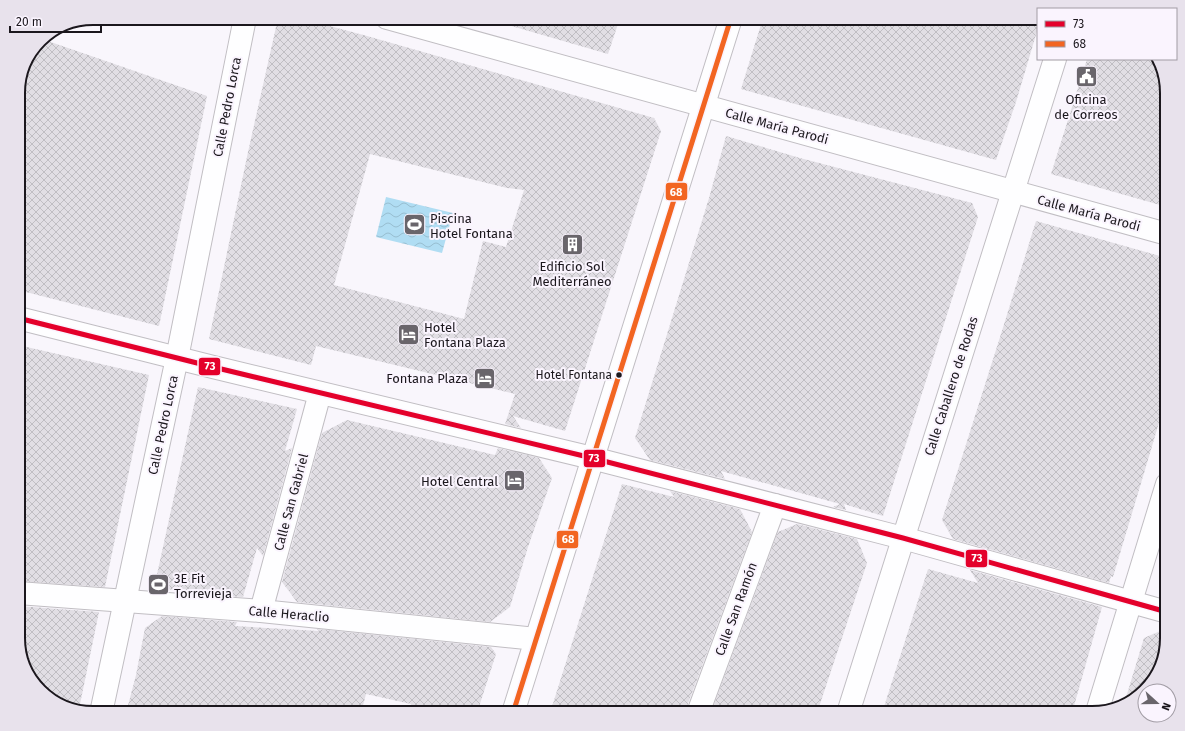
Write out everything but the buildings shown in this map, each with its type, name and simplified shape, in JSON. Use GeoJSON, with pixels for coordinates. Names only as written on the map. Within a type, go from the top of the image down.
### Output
{"type":"FeatureCollection","features":[{"type":"Feature","properties":{"kind":"street","name":"Calle Pedro Lorca"},"geometry":{"type":"LineString","coordinates":[[102,706],[178,358],[244,25]]}},
{"type":"Feature","properties":{"kind":"street","name":"Calle María Parodi"},"geometry":{"type":"LineString","coordinates":[[412,25],[1160,232]]}},
{"type":"Feature","properties":{"kind":"street"},"geometry":{"type":"LineString","coordinates":[[515,706],[729,25]]}},
{"type":"Feature","properties":{"kind":"street","name":"Calle Caballero de Rodas"},"geometry":{"type":"LineString","coordinates":[[850,706],[1055,60]]}},
{"type":"Feature","properties":{"kind":"street"},"geometry":{"type":"LineString","coordinates":[[25,320],[593,458],[903,538],[1160,610]]}},
{"type":"Feature","properties":{"kind":"street","name":"Calle San Gabriel"},"geometry":{"type":"LineString","coordinates":[[261,611],[320,392]]}},
{"type":"Feature","properties":{"kind":"street","name":"Calle San Ramón"},"geometry":{"type":"LineString","coordinates":[[701,706],[775,505]]}},
{"type":"Feature","properties":{"kind":"street"},"geometry":{"type":"LineString","coordinates":[[1099,705],[1160,507]]}},
{"type":"Feature","properties":{"kind":"street","name":"Calle Heraclio"},"geometry":{"type":"LineString","coordinates":[[25,594],[261,611],[536,639]]}},
{"type":"Feature","properties":{"kind":"water","name":"Piscina Hotel Fontana"},"geometry":{"type":"Polygon","coordinates":[[[386,197],[453,213],[442,253],[376,237],[386,197]]]}},
{"type":"Feature","properties":{"kind":"transit line","name":"68"},"geometry":{"type":"LineString","coordinates":[[515,706],[729,25]]}},
{"type":"Feature","properties":{"kind":"transit line","name":"73"},"geometry":{"type":"LineString","coordinates":[[25,320],[213,367],[588,457],[903,538],[1160,610]]}},
{"type":"Feature","properties":{"kind":"place","name":"Oficina de Correos"},"geometry":{"type":"Point","coordinates":[1086,77]}},
{"type":"Feature","properties":{"kind":"place","name":"Piscina Hotel Fontana"},"geometry":{"type":"Point","coordinates":[414,225]}},
{"type":"Feature","properties":{"kind":"place","name":"Edificio Sol Mediterráneo"},"geometry":{"type":"Point","coordinates":[572,244]}},
{"type":"Feature","properties":{"kind":"place","name":"Hotel Fontana Plaza"},"geometry":{"type":"Point","coordinates":[408,334]}},
{"type":"Feature","properties":{"kind":"place","name":"Hotel Fontana"},"geometry":{"type":"Point","coordinates":[619,375]}},
{"type":"Feature","properties":{"kind":"place","name":"Fontana Plaza"},"geometry":{"type":"Point","coordinates":[484,378]}},
{"type":"Feature","properties":{"kind":"place","name":"Hotel Central"},"geometry":{"type":"Point","coordinates":[514,481]}},
{"type":"Feature","properties":{"kind":"place","name":"3E Fit Torrevieja"},"geometry":{"type":"Point","coordinates":[159,585]}}]}
